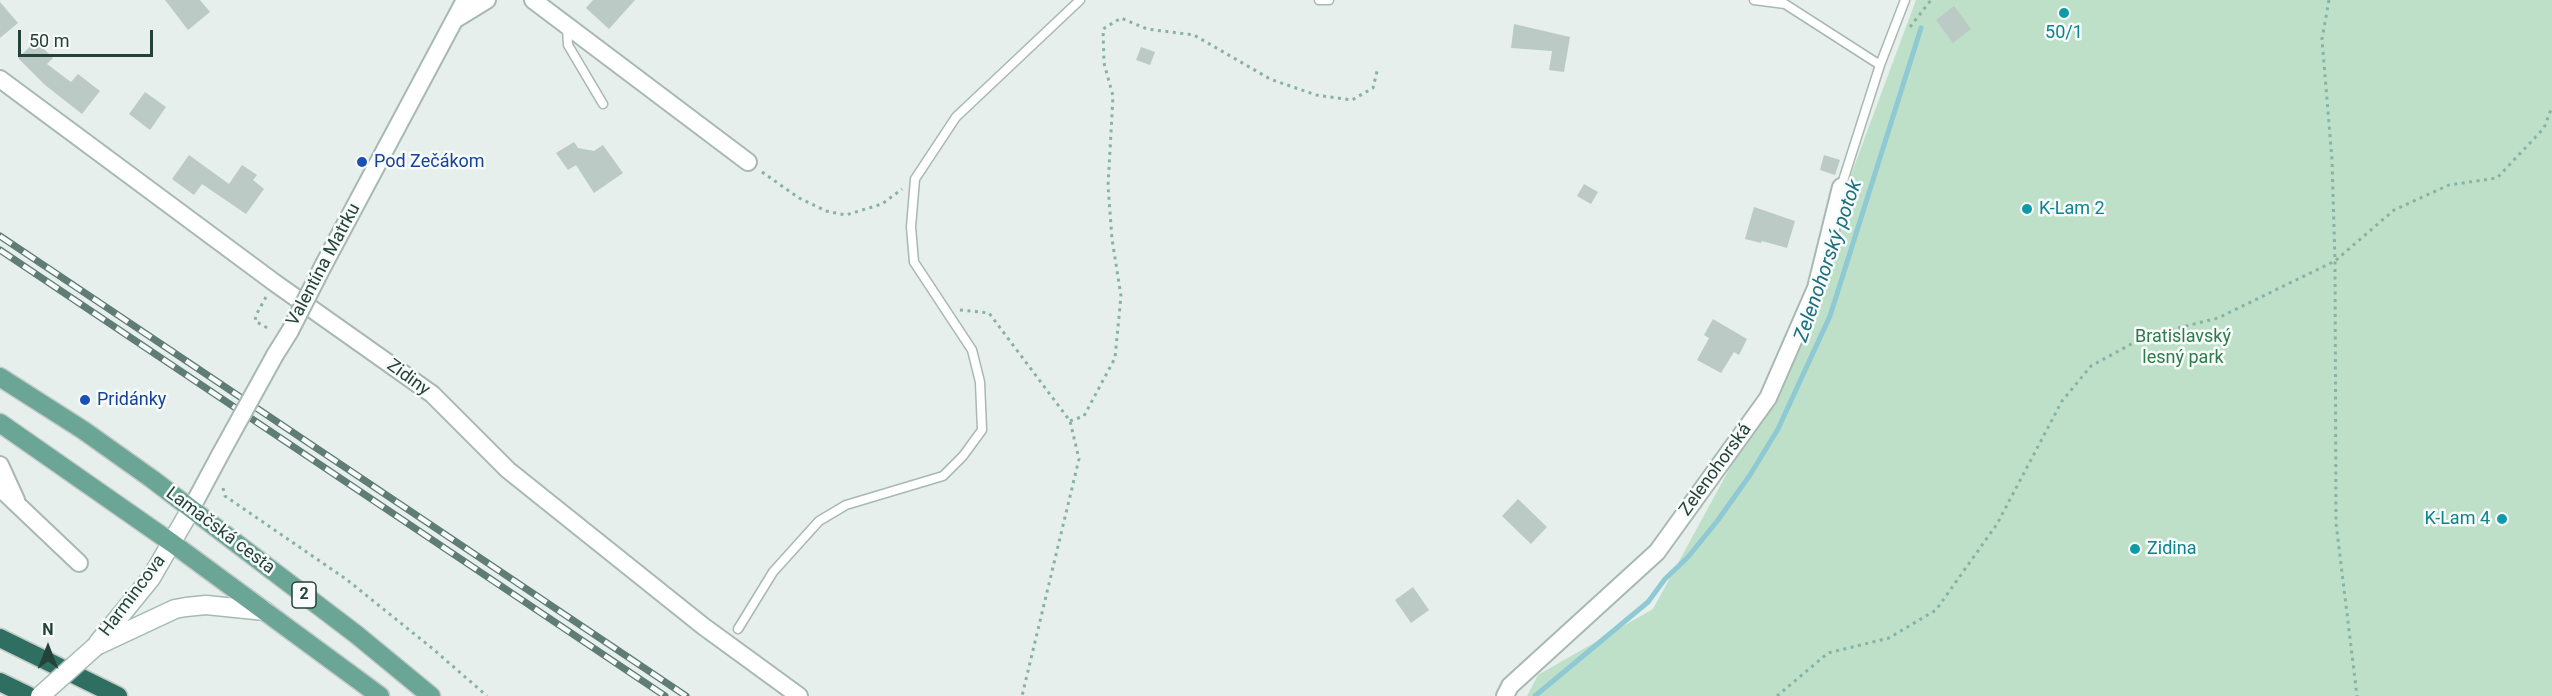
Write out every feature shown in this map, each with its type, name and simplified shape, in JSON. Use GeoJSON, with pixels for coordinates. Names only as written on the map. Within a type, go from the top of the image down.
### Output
{"type":"FeatureCollection","features":[{"type":"Feature","properties":{"kind":"highway"},"geometry":{"type":"LineString","coordinates":[[0,638],[118,696]]}},
{"type":"Feature","properties":{"kind":"highway"},"geometry":{"type":"LineString","coordinates":[[0,682],[29,696]]}},
{"type":"Feature","properties":{"kind":"main road","name":"Lamačská cesta"},"geometry":{"type":"LineString","coordinates":[[0,377],[83,430],[191,509],[357,636],[431,696]]}},
{"type":"Feature","properties":{"kind":"main road","name":"Lamačská cesta"},"geometry":{"type":"LineString","coordinates":[[0,423],[172,543],[381,696]]}},
{"type":"Feature","properties":{"kind":"street","name":"Valentína Matrku"},"geometry":{"type":"LineString","coordinates":[[455,19],[456,0]]}},
{"type":"Feature","properties":{"kind":"street","name":"Valentína Matrku"},"geometry":{"type":"LineString","coordinates":[[191,509],[290,331],[465,0]]}},
{"type":"Feature","properties":{"kind":"street"},"geometry":{"type":"LineString","coordinates":[[455,19],[487,0]]}},
{"type":"Feature","properties":{"kind":"street"},"geometry":{"type":"LineString","coordinates":[[533,1],[748,162]]}},
{"type":"Feature","properties":{"kind":"street","name":"Zidiny"},"geometry":{"type":"LineString","coordinates":[[0,79],[275,283],[432,394],[508,470],[703,627],[800,696]]}},
{"type":"Feature","properties":{"kind":"street","name":"Zelenohorská"},"geometry":{"type":"LineString","coordinates":[[1505,696],[1510,686],[1657,552],[1768,398],[1816,288],[1841,187]]}},
{"type":"Feature","properties":{"kind":"street"},"geometry":{"type":"LineString","coordinates":[[0,465],[20,508]]}},
{"type":"Feature","properties":{"kind":"street"},"geometry":{"type":"LineString","coordinates":[[0,488],[79,562]]}},
{"type":"Feature","properties":{"kind":"street","name":"Harmincova"},"geometry":{"type":"LineString","coordinates":[[39,696],[96,646],[146,585],[191,509]]}},
{"type":"Feature","properties":{"kind":"street"},"geometry":{"type":"LineString","coordinates":[[96,646],[175,609],[206,605],[265,611]]}},
{"type":"Feature","properties":{"kind":"lane"},"geometry":{"type":"LineString","coordinates":[[738,629],[773,572],[819,521],[846,505],[943,476],[982,430],[980,382],[972,350],[914,261],[911,227],[915,179],[956,117],[1080,0]]}},
{"type":"Feature","properties":{"kind":"lane"},"geometry":{"type":"LineString","coordinates":[[1319,0],[1329,0]]}},
{"type":"Feature","properties":{"kind":"lane"},"geometry":{"type":"LineString","coordinates":[[1754,0],[1785,4],[1880,65]]}},
{"type":"Feature","properties":{"kind":"lane"},"geometry":{"type":"LineString","coordinates":[[1841,187],[1880,65],[1905,0]]}},
{"type":"Feature","properties":{"kind":"lane"},"geometry":{"type":"LineString","coordinates":[[567,28],[568,45],[603,104]]}},
{"type":"Feature","properties":{"kind":"path"},"geometry":{"type":"LineString","coordinates":[[2329,0],[2322,39],[2332,160],[2335,261],[2336,523],[2357,696]]}},
{"type":"Feature","properties":{"kind":"path"},"geometry":{"type":"LineString","coordinates":[[1070,421],[1084,416],[1115,358],[1121,296],[1112,239],[1108,186],[1113,96],[1104,63],[1103,29],[1121,18],[1147,29],[1194,35],[1270,79],[1316,95],[1352,100],[1373,88],[1378,67]]}},
{"type":"Feature","properties":{"kind":"path"},"geometry":{"type":"LineString","coordinates":[[1777,696],[1828,653],[1889,638],[1936,610],[1997,524],[2062,401],[2091,366],[2146,336],[2218,318],[2335,261],[2394,210],[2449,185],[2497,178],[2544,128],[2552,107]]}},
{"type":"Feature","properties":{"kind":"path"},"geometry":{"type":"LineString","coordinates":[[748,162],[799,198],[826,211],[846,215],[882,204],[915,179]]}},
{"type":"Feature","properties":{"kind":"path"},"geometry":{"type":"LineString","coordinates":[[266,298],[255,321],[268,329]]}},
{"type":"Feature","properties":{"kind":"path"},"geometry":{"type":"LineString","coordinates":[[943,308],[989,313],[1070,421],[1079,459],[1022,696]]}},
{"type":"Feature","properties":{"kind":"path"},"geometry":{"type":"LineString","coordinates":[[223,480],[225,496],[346,579],[487,696]]}},
{"type":"Feature","properties":{"kind":"green space","name":"Bratislavský lesný park"},"geometry":{"type":"Polygon","coordinates":[[[1916,0],[2552,0],[2552,696],[1527,696],[1538,675],[1653,609],[1768,398],[1916,0]]]}},
{"type":"Feature","properties":{"kind":"building"},"geometry":{"type":"Polygon","coordinates":[[[165,0],[200,0],[210,12],[188,30],[165,0]]]}},
{"type":"Feature","properties":{"kind":"building"},"geometry":{"type":"Polygon","coordinates":[[[593,0],[635,0],[609,29],[586,8],[593,0]]]}},
{"type":"Feature","properties":{"kind":"building"},"geometry":{"type":"Polygon","coordinates":[[[0,2],[18,23],[0,38],[0,2]]]}},
{"type":"Feature","properties":{"kind":"building"},"geometry":{"type":"Polygon","coordinates":[[[1954,6],[1971,29],[1953,43],[1936,20],[1954,6]]]}},
{"type":"Feature","properties":{"kind":"building"},"geometry":{"type":"Polygon","coordinates":[[[1514,24],[1570,37],[1564,72],[1549,70],[1552,51],[1511,48],[1514,24]]]}},
{"type":"Feature","properties":{"kind":"building"},"geometry":{"type":"Polygon","coordinates":[[[36,41],[53,58],[47,64],[71,82],[78,74],[100,91],[82,114],[45,85],[18,58],[36,41]]]}},
{"type":"Feature","properties":{"kind":"building"},"geometry":{"type":"Polygon","coordinates":[[[1141,47],[1155,52],[1150,65],[1136,60],[1141,47]]]}},
{"type":"Feature","properties":{"kind":"building"},"geometry":{"type":"Polygon","coordinates":[[[145,92],[166,107],[150,130],[129,114],[145,92]]]}},
{"type":"Feature","properties":{"kind":"building"},"geometry":{"type":"Polygon","coordinates":[[[574,142],[578,148],[594,151],[603,145],[623,173],[594,193],[576,165],[568,170],[556,153],[574,142]]]}},
{"type":"Feature","properties":{"kind":"building"},"geometry":{"type":"Polygon","coordinates":[[[189,155],[229,184],[242,165],[257,175],[253,180],[264,189],[246,214],[202,184],[194,195],[172,179],[189,155]]]}},
{"type":"Feature","properties":{"kind":"building"},"geometry":{"type":"Polygon","coordinates":[[[1824,155],[1840,160],[1835,175],[1820,170],[1824,155]]]}},
{"type":"Feature","properties":{"kind":"building"},"geometry":{"type":"Polygon","coordinates":[[[1584,184],[1598,192],[1591,204],[1577,196],[1584,184]]]}},
{"type":"Feature","properties":{"kind":"building"},"geometry":{"type":"Polygon","coordinates":[[[1754,207],[1795,221],[1787,248],[1745,239],[1754,207]]]}},
{"type":"Feature","properties":{"kind":"building"},"geometry":{"type":"Polygon","coordinates":[[[1713,319],[1747,339],[1739,355],[1734,352],[1721,373],[1697,360],[1709,338],[1704,335],[1713,319]]]}},
{"type":"Feature","properties":{"kind":"building"},"geometry":{"type":"Polygon","coordinates":[[[1518,499],[1547,527],[1531,544],[1502,516],[1518,499]]]}},
{"type":"Feature","properties":{"kind":"building"},"geometry":{"type":"Polygon","coordinates":[[[1413,587],[1429,610],[1411,623],[1395,600],[1413,587]]]}},
{"type":"Feature","properties":{"kind":"waterway","name":"Zelenohorský potok"},"geometry":{"type":"LineString","coordinates":[[1535,696],[1648,602],[1665,579],[1688,557],[1718,520],[1750,475],[1778,429],[1830,316],[1921,28]]}},
{"type":"Feature","properties":{"kind":"railway"},"geometry":{"type":"LineString","coordinates":[[0,236],[686,696]]}},
{"type":"Feature","properties":{"kind":"railway"},"geometry":{"type":"LineString","coordinates":[[0,250],[665,696]]}},
{"type":"Feature","properties":{"kind":"place","name":"50/1"},"geometry":{"type":"Point","coordinates":[2064,13]}},
{"type":"Feature","properties":{"kind":"place","name":"Pod Zečákom"},"geometry":{"type":"Point","coordinates":[362,162]}},
{"type":"Feature","properties":{"kind":"place","name":"K-Lam 2"},"geometry":{"type":"Point","coordinates":[2027,209]}},
{"type":"Feature","properties":{"kind":"place","name":"Pridánky"},"geometry":{"type":"Point","coordinates":[85,400]}},
{"type":"Feature","properties":{"kind":"place","name":"K-Lam 4"},"geometry":{"type":"Point","coordinates":[2502,519]}},
{"type":"Feature","properties":{"kind":"place","name":"Zidina"},"geometry":{"type":"Point","coordinates":[2135,549]}}]}
